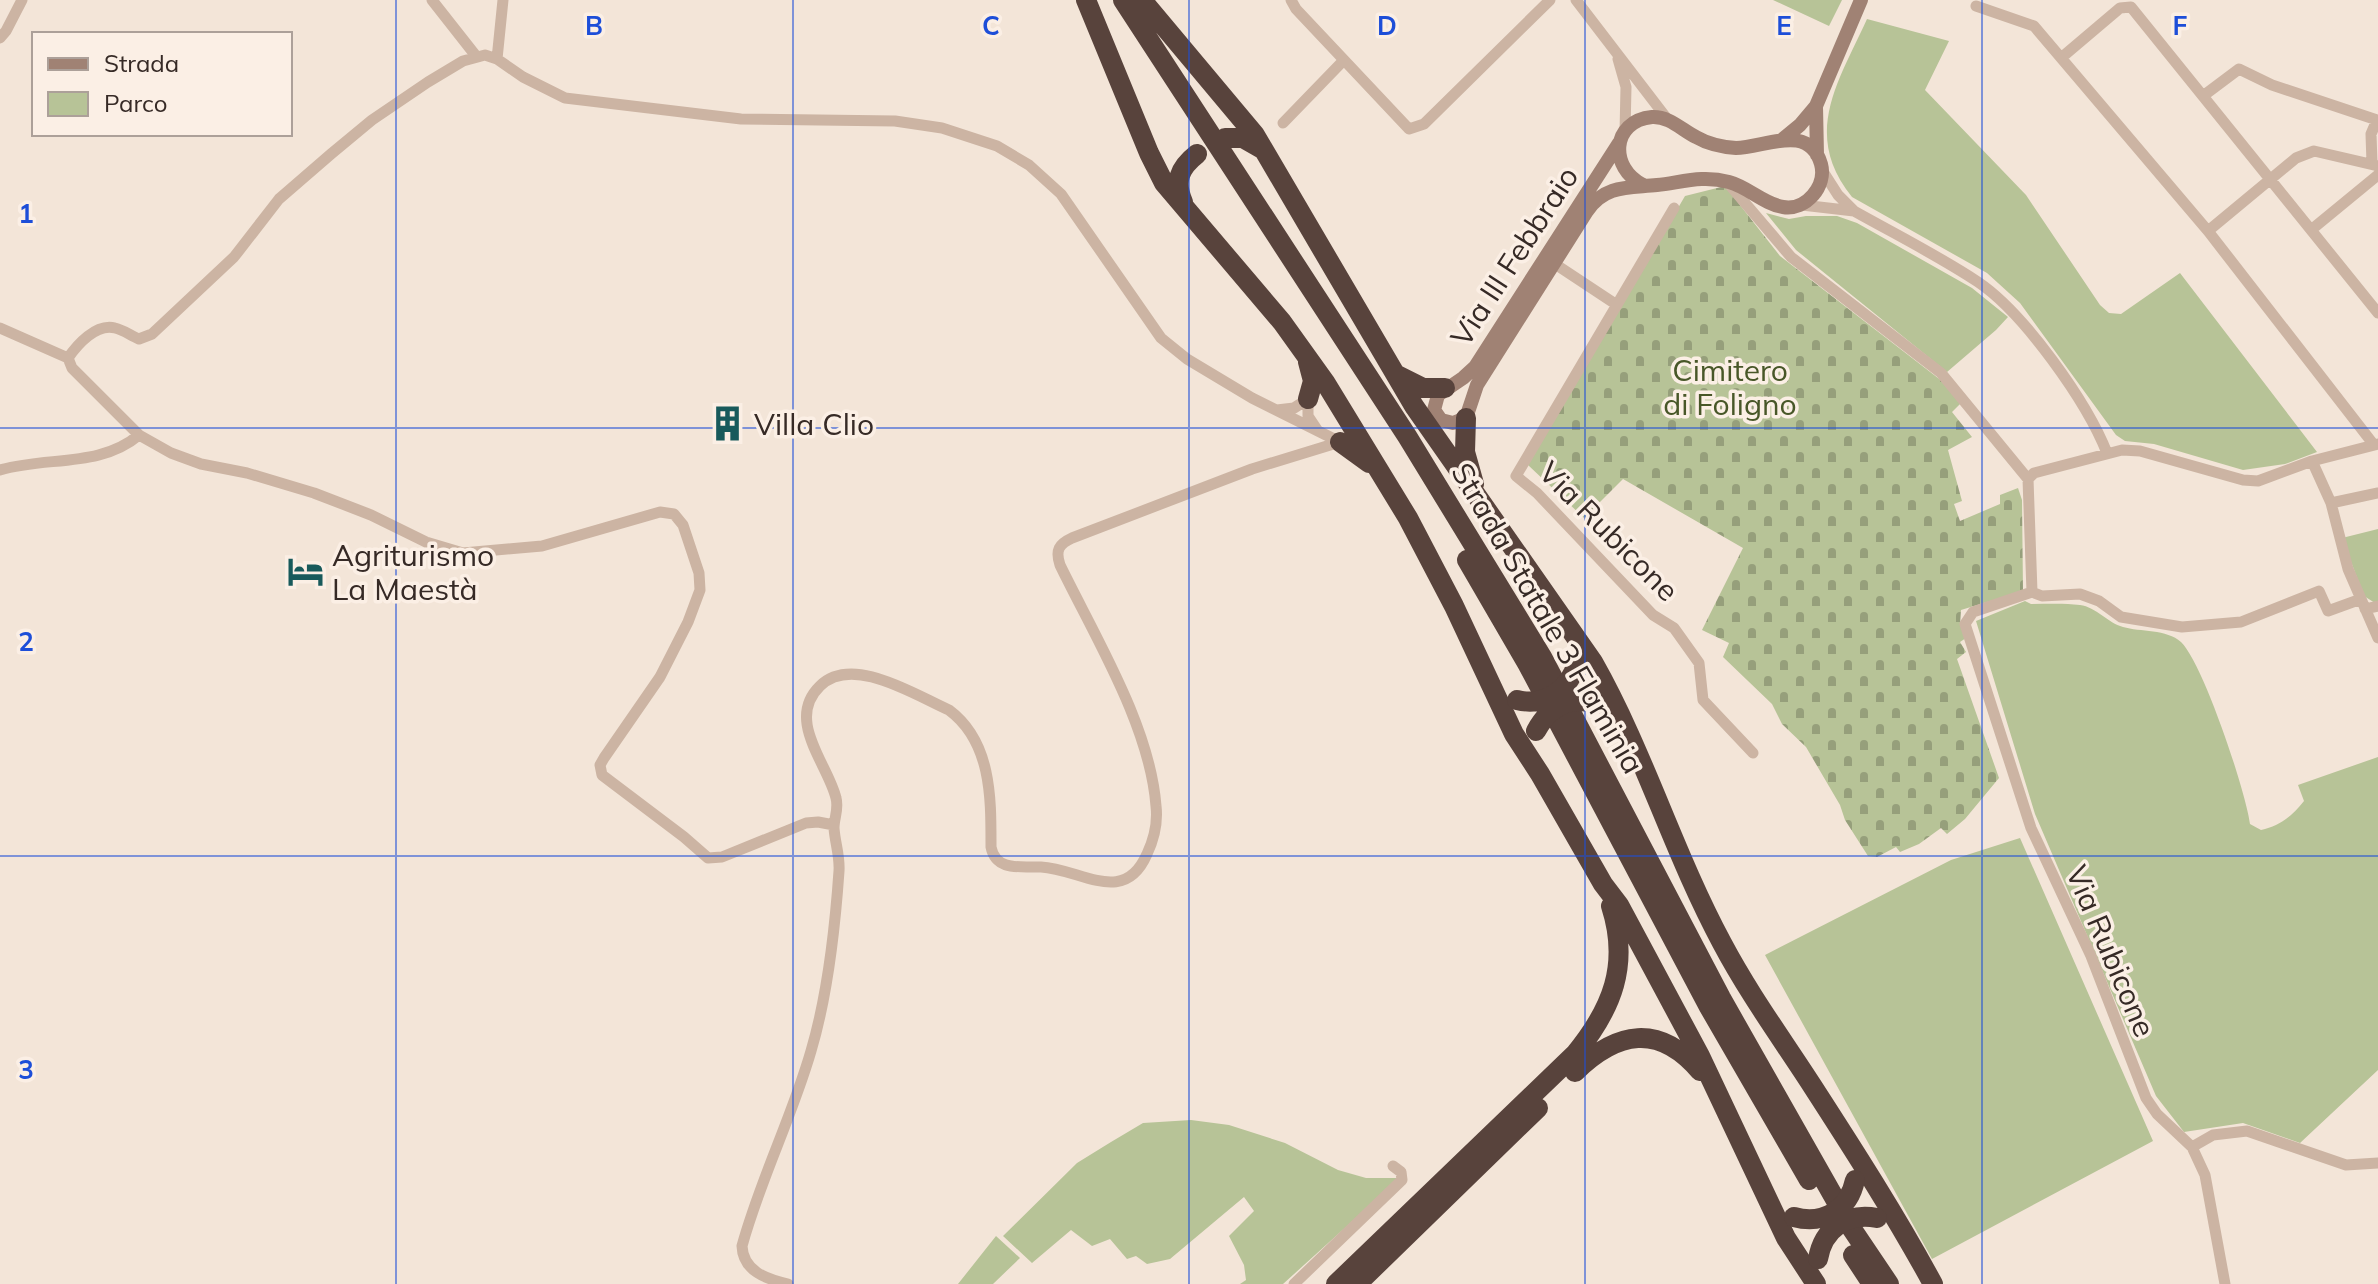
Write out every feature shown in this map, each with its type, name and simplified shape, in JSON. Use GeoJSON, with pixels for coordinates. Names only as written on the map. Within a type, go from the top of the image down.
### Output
{"type":"FeatureCollection","features":[{"type":"Feature","properties":{"kind":"highway"},"geometry":{"type":"LineString","coordinates":[[1086,0],[1149,153],[1167,188],[1301,348],[1382,475],[1454,606],[1514,734],[1603,884],[1619,905],[1660,980],[1700,1056],[1710,1083],[1786,1238],[1816,1284]]}},
{"type":"Feature","properties":{"kind":"highway","name":"Strada Statale 3 Flaminia"},"geometry":{"type":"LineString","coordinates":[[1110,0],[1397,444],[1464,554],[1528,665],[1709,1007],[1872,1284]]}},
{"type":"Feature","properties":{"kind":"highway","name":"Strada Statale 3 Flaminia"},"geometry":{"type":"LineString","coordinates":[[1123,0],[1407,436],[1542,657],[1721,998],[1852,1229],[1889,1284]]}},
{"type":"Feature","properties":{"kind":"highway"},"geometry":{"type":"LineString","coordinates":[[1142,0],[1250,127],[1422,417],[1580,641],[1622,719],[1722,942],[1750,992],[1897,1217],[1933,1284]]}},
{"type":"Feature","properties":{"kind":"highway"},"geometry":{"type":"LineString","coordinates":[[1225,138],[1243,138],[1264,150]]}},
{"type":"Feature","properties":{"kind":"highway"},"geometry":{"type":"LineString","coordinates":[[1189,214],[1177,182],[1183,168],[1197,154]]}},
{"type":"Feature","properties":{"kind":"highway"},"geometry":{"type":"LineString","coordinates":[[1301,348],[1313,381],[1308,399]]}},
{"type":"Feature","properties":{"kind":"highway"},"geometry":{"type":"LineString","coordinates":[[1394,371],[1416,386],[1431,390],[1445,388]]}},
{"type":"Feature","properties":{"kind":"highway"},"geometry":{"type":"LineString","coordinates":[[1466,418],[1467,465],[1483,506]]}},
{"type":"Feature","properties":{"kind":"highway"},"geometry":{"type":"LineString","coordinates":[[1340,442],[1359,452],[1382,475]]}},
{"type":"Feature","properties":{"kind":"highway"},"geometry":{"type":"LineString","coordinates":[[1493,688],[1517,700],[1536,702],[1551,697],[1569,681],[1577,663],[1580,641]]}},
{"type":"Feature","properties":{"kind":"highway"},"geometry":{"type":"LineString","coordinates":[[1540,774],[1534,757],[1536,731],[1549,713],[1564,704],[1582,701],[1597,704],[1622,719]]}},
{"type":"Feature","properties":{"kind":"highway"},"geometry":{"type":"LineString","coordinates":[[1336,1284],[1575,1054],[1596,1029],[1612,995],[1619,957],[1618,930],[1603,884]]}},
{"type":"Feature","properties":{"kind":"highway"},"geometry":{"type":"LineString","coordinates":[[1357,1284],[1595,1053],[1612,1043],[1643,1037],[1670,1043],[1688,1057],[1710,1083]]}},
{"type":"Feature","properties":{"kind":"highway"},"geometry":{"type":"LineString","coordinates":[[1766,1194],[1776,1206],[1794,1217],[1813,1220],[1834,1212],[1849,1197],[1855,1180],[1847,1141]]}},
{"type":"Feature","properties":{"kind":"highway"},"geometry":{"type":"LineString","coordinates":[[1822,1284],[1818,1259],[1822,1244],[1833,1228],[1852,1218],[1877,1218],[1890,1224],[1918,1256]]}},
{"type":"Feature","properties":{"kind":"main road"},"geometry":{"type":"LineString","coordinates":[[1783,139],[1816,106],[1861,0]]}},
{"type":"Feature","properties":{"kind":"main road"},"geometry":{"type":"LineString","coordinates":[[1445,388],[1435,402],[1438,417],[1451,423],[1466,418],[1476,387],[1595,201],[1619,187],[1695,178],[1727,181],[1780,207],[1802,205],[1818,187],[1820,162],[1816,106]]}},
{"type":"Feature","properties":{"kind":"main road"},"geometry":{"type":"LineString","coordinates":[[1643,185],[1631,178],[1622,166],[1622,137],[1638,121],[1647,118],[1668,120],[1705,142],[1726,147],[1756,146],[1783,139],[1805,143],[1820,162]]}},
{"type":"Feature","properties":{"kind":"main road","name":"Via III Febbraio"},"geometry":{"type":"LineString","coordinates":[[1445,388],[1472,371],[1622,137]]}},
{"type":"Feature","properties":{"kind":"street"},"geometry":{"type":"LineString","coordinates":[[0,38],[22,0]]}},
{"type":"Feature","properties":{"kind":"street"},"geometry":{"type":"LineString","coordinates":[[432,0],[476,56]]}},
{"type":"Feature","properties":{"kind":"street"},"geometry":{"type":"LineString","coordinates":[[497,59],[503,0]]}},
{"type":"Feature","properties":{"kind":"street"},"geometry":{"type":"LineString","coordinates":[[1291,0],[1409,129],[1424,124],[1550,0]]}},
{"type":"Feature","properties":{"kind":"street"},"geometry":{"type":"LineString","coordinates":[[1576,0],[1668,120]]}},
{"type":"Feature","properties":{"kind":"street"},"geometry":{"type":"LineString","coordinates":[[1976,6],[2034,26],[2208,231],[2376,444],[2312,461],[2258,481],[2243,480],[2140,451],[2122,450],[2034,473],[2028,479]]}},
{"type":"Feature","properties":{"kind":"street"},"geometry":{"type":"LineString","coordinates":[[2061,58],[2120,8],[2131,7],[2378,313]]}},
{"type":"Feature","properties":{"kind":"street"},"geometry":{"type":"LineString","coordinates":[[1615,51],[1626,87],[1622,137]]}},
{"type":"Feature","properties":{"kind":"street"},"geometry":{"type":"LineString","coordinates":[[68,358],[85,338],[103,329],[114,327],[139,339],[152,334],[234,257],[283,195],[372,120],[428,82],[476,56],[485,55],[565,98],[741,119],[907,122],[942,128],[990,143],[1029,165],[1061,194],[1161,338],[1187,359],[1273,410],[1340,442]]}},
{"type":"Feature","properties":{"kind":"street"},"geometry":{"type":"LineString","coordinates":[[1283,123],[1344,60]]}},
{"type":"Feature","properties":{"kind":"street"},"geometry":{"type":"LineString","coordinates":[[2203,96],[2239,69],[2272,85],[2377,120],[2371,134],[2375,165],[2314,151],[2296,158],[2208,231]]}},
{"type":"Feature","properties":{"kind":"street"},"geometry":{"type":"LineString","coordinates":[[1820,162],[1838,195],[1854,211],[1980,283],[2012,310],[2041,346],[2097,428],[2107,453]]}},
{"type":"Feature","properties":{"kind":"street"},"geometry":{"type":"LineString","coordinates":[[2311,230],[2378,175]]}},
{"type":"Feature","properties":{"kind":"street"},"geometry":{"type":"LineString","coordinates":[[1727,181],[1791,257],[1941,373],[2028,479],[2032,592],[2042,596],[2080,594],[2099,601],[2121,617],[2182,627],[2241,622],[2319,591],[2328,611],[2363,604],[2378,606]]}},
{"type":"Feature","properties":{"kind":"street"},"geometry":{"type":"LineString","coordinates":[[1802,205],[1854,211]]}},
{"type":"Feature","properties":{"kind":"street","name":"Via Rubicone"},"geometry":{"type":"LineString","coordinates":[[1674,208],[1516,476],[1537,493],[1653,615],[1674,628],[1699,663],[1703,700],[1753,753]]}},
{"type":"Feature","properties":{"kind":"street"},"geometry":{"type":"LineString","coordinates":[[1555,264],[1617,305]]}},
{"type":"Feature","properties":{"kind":"street"},"geometry":{"type":"LineString","coordinates":[[0,328],[68,358],[72,368],[139,435],[171,453],[201,464],[247,473],[314,493],[371,515],[426,542],[463,553],[542,546],[660,512],[674,514],[688,536],[700,578],[700,590],[688,622],[660,677],[602,761],[602,775],[708,858],[722,857],[806,823],[834,825]]}},
{"type":"Feature","properties":{"kind":"street"},"geometry":{"type":"LineString","coordinates":[[1273,410],[1294,408],[1308,399]]}},
{"type":"Feature","properties":{"kind":"street"},"geometry":{"type":"LineString","coordinates":[[1308,399],[1308,416],[1318,431]]}},
{"type":"Feature","properties":{"kind":"street"},"geometry":{"type":"LineString","coordinates":[[2097,428],[2122,450]]}},
{"type":"Feature","properties":{"kind":"street"},"geometry":{"type":"LineString","coordinates":[[0,470],[23,464],[100,455],[124,446],[139,435]]}},
{"type":"Feature","properties":{"kind":"street"},"geometry":{"type":"LineString","coordinates":[[788,1284],[758,1274],[743,1256],[742,1246],[812,1048],[835,928],[839,859],[834,825],[838,807],[811,741],[808,712],[815,692],[826,681],[842,674],[864,674],[949,710],[971,732],[991,787],[993,857],[1008,866],[1044,867],[1104,883],[1126,880],[1136,872],[1153,841],[1156,807],[1147,756],[1137,725],[1060,565],[1059,546],[1072,538],[1252,469],[1340,442]]}},
{"type":"Feature","properties":{"kind":"street"},"geometry":{"type":"LineString","coordinates":[[2312,461],[2331,503],[2348,569],[2378,638]]}},
{"type":"Feature","properties":{"kind":"street"},"geometry":{"type":"LineString","coordinates":[[2331,503],[2378,493]]}},
{"type":"Feature","properties":{"kind":"street","name":"Via Rubicone"},"geometry":{"type":"LineString","coordinates":[[2032,592],[1973,612],[1965,624],[2031,828],[2091,956],[2146,1098],[2157,1114],[2192,1147],[2205,1175],[2225,1284]]}},
{"type":"Feature","properties":{"kind":"street"},"geometry":{"type":"LineString","coordinates":[[2192,1147],[2213,1135],[2247,1131],[2346,1165],[2378,1163]]}},
{"type":"Feature","properties":{"kind":"street"},"geometry":{"type":"LineString","coordinates":[[1294,1284],[1402,1180],[1401,1172],[1393,1166]]}},
{"type":"Feature","properties":{"kind":"green space"},"geometry":{"type":"Polygon","coordinates":[[[1773,0],[1842,0],[1829,26],[1773,0]]]}},
{"type":"Feature","properties":{"kind":"green space"},"geometry":{"type":"Polygon","coordinates":[[[1867,19],[1949,41],[1925,90],[2026,195],[2100,305],[2109,313],[2121,314],[2180,273],[2317,452],[2285,464],[2243,470],[2154,444],[2125,441],[2116,435],[2020,303],[1987,273],[1852,197],[1837,174],[1829,151],[1827,129],[1837,86],[1867,19]]]}},
{"type":"Feature","properties":{"kind":"green space","name":"Cimitero di Foligno"},"geometry":{"type":"Polygon","coordinates":[[[1725,186],[1780,256],[1947,385],[1962,402],[1952,412],[1972,437],[1948,450],[1962,501],[1954,504],[1960,521],[2000,504],[2000,495],[2018,488],[2022,500],[2023,591],[1961,610],[1960,625],[1966,638],[1960,642],[1966,652],[1957,659],[1999,778],[1965,819],[1947,834],[1941,828],[1919,844],[1900,852],[1896,847],[1877,857],[1868,856],[1806,747],[1782,724],[1772,704],[1723,657],[1729,643],[1702,630],[1743,548],[1623,479],[1584,518],[1528,465],[1685,196],[1725,186]]]}},
{"type":"Feature","properties":{"kind":"green space"},"geometry":{"type":"Polygon","coordinates":[[[1766,213],[1789,219],[1837,216],[1857,223],[1972,288],[2008,317],[1947,372],[1796,250],[1766,213]]]}},
{"type":"Feature","properties":{"kind":"green space"},"geometry":{"type":"Polygon","coordinates":[[[2378,529],[2378,602],[2375,603],[2364,596],[2342,538],[2378,529]]]}},
{"type":"Feature","properties":{"kind":"green space"},"geometry":{"type":"Polygon","coordinates":[[[2025,601],[2031,604],[2086,606],[2118,625],[2161,633],[2181,642],[2200,675],[2222,729],[2250,824],[2261,830],[2286,819],[2304,801],[2298,785],[2378,757],[2378,1070],[2300,1143],[2243,1123],[2184,1132],[2156,1096],[2035,814],[1976,621],[2025,601]]]}},
{"type":"Feature","properties":{"kind":"green space"},"geometry":{"type":"Polygon","coordinates":[[[2020,838],[2153,1141],[1932,1259],[1765,955],[1951,860],[2020,838]]]}},
{"type":"Feature","properties":{"kind":"green space"},"geometry":{"type":"Polygon","coordinates":[[[1191,1120],[1229,1125],[1285,1143],[1338,1170],[1366,1178],[1400,1178],[1283,1284],[1240,1284],[1246,1280],[1244,1265],[1229,1236],[1254,1211],[1244,1197],[1170,1259],[1147,1264],[1136,1256],[1127,1259],[1110,1239],[1092,1246],[1071,1230],[1032,1263],[1003,1236],[1077,1163],[1111,1142],[1143,1123],[1191,1120]]]}},
{"type":"Feature","properties":{"kind":"green space"},"geometry":{"type":"Polygon","coordinates":[[[996,1236],[1020,1258],[993,1284],[958,1284],[996,1236]]]}},
{"type":"Feature","properties":{"kind":"place","name":"Villa Clio"},"geometry":{"type":"Point","coordinates":[728,424]}},
{"type":"Feature","properties":{"kind":"place","name":"Agriturismo La Maestà"},"geometry":{"type":"Point","coordinates":[306,572]}}]}
